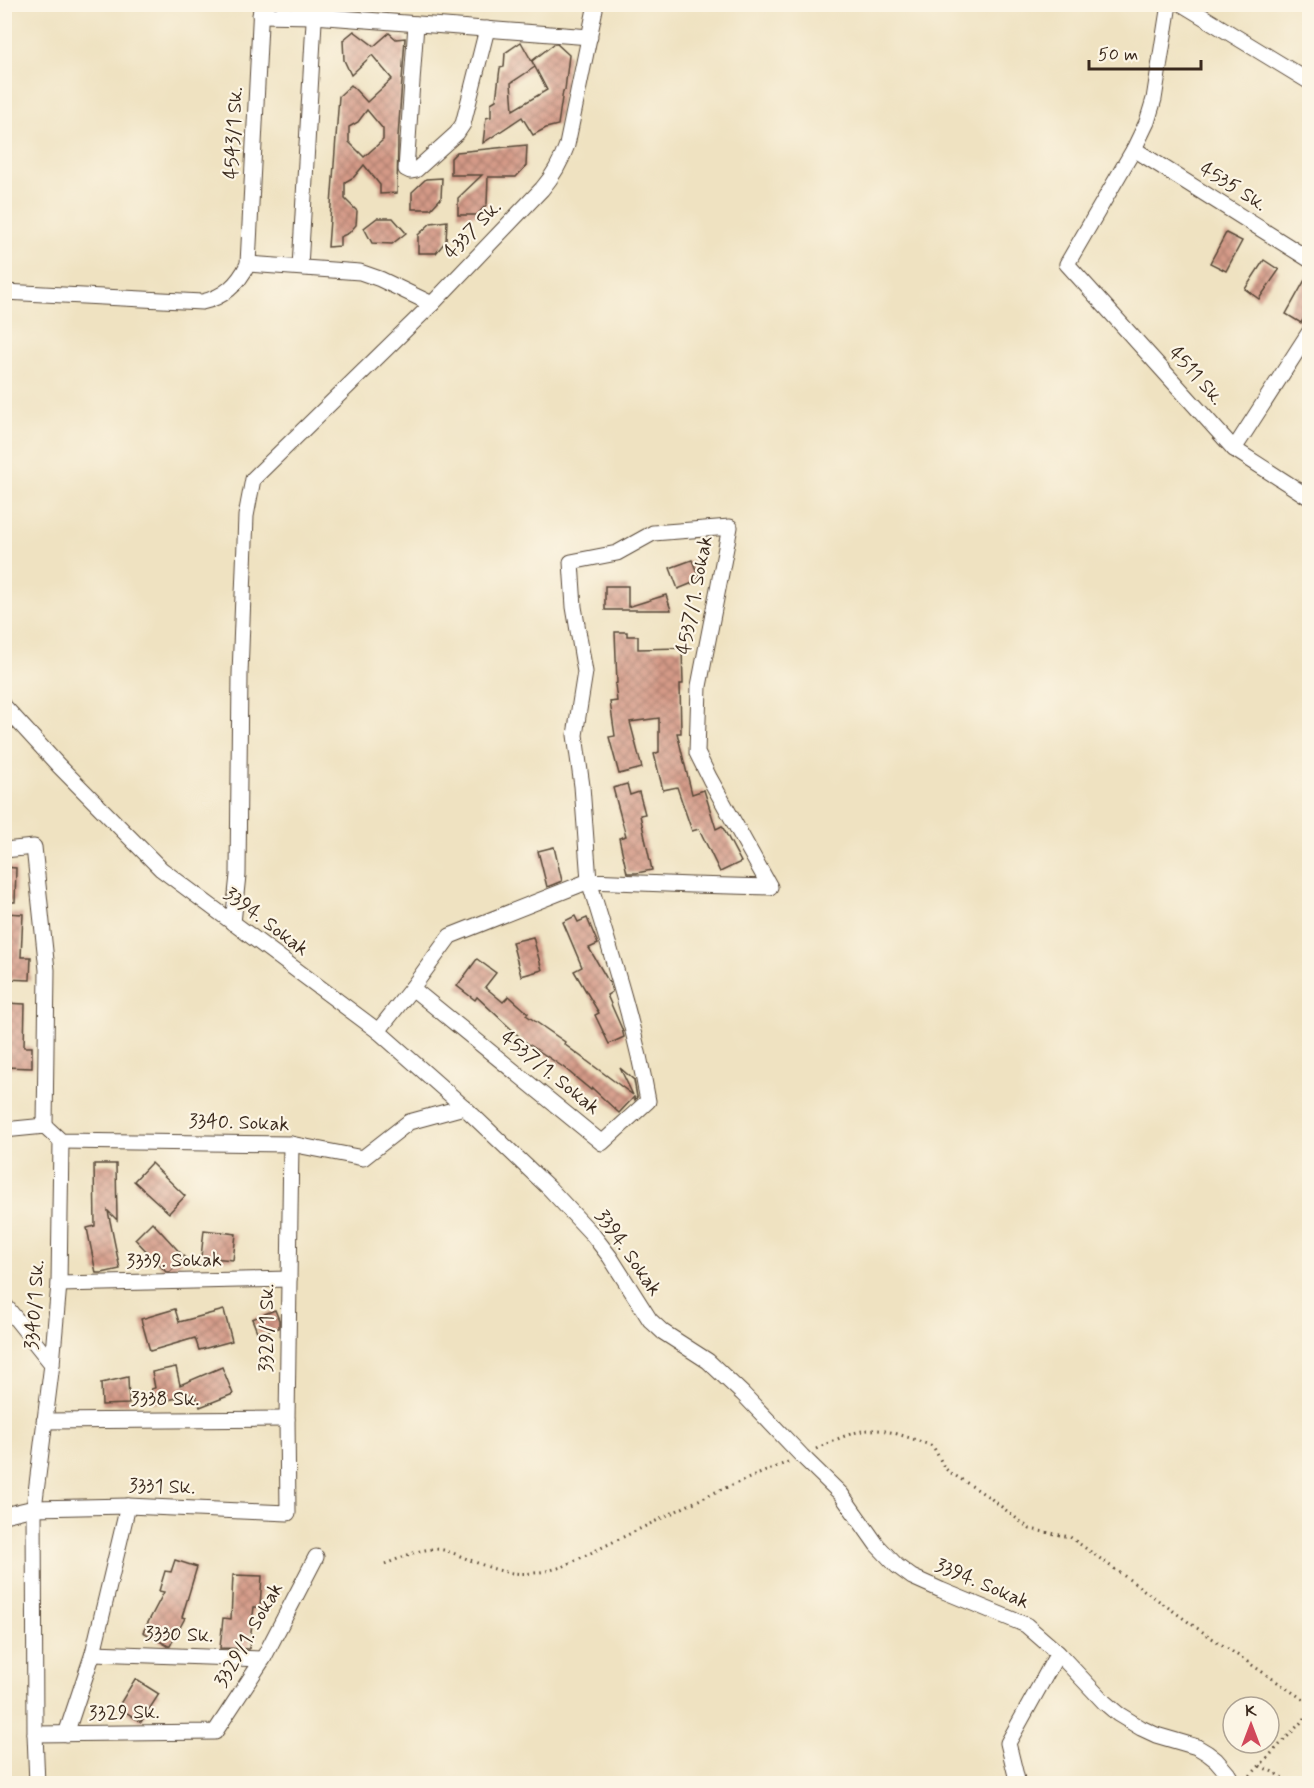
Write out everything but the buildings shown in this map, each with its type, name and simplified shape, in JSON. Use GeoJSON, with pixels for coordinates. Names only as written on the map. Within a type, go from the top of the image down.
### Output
{"type":"FeatureCollection","features":[{"type":"Feature","properties":{"kind":"street","name":"4337 Sk."},"geometry":{"type":"LineString","coordinates":[[233,923],[238,875],[240,674],[246,516],[253,479],[432,304],[553,176],[567,146],[596,4]]}},
{"type":"Feature","properties":{"kind":"street"},"geometry":{"type":"LineString","coordinates":[[1134,149],[1147,122],[1154,99],[1169,4]]}},
{"type":"Feature","properties":{"kind":"street"},"geometry":{"type":"LineString","coordinates":[[1182,4],[1310,82]]}},
{"type":"Feature","properties":{"kind":"street"},"geometry":{"type":"LineString","coordinates":[[260,10],[315,10],[416,24],[590,37]]}},
{"type":"Feature","properties":{"kind":"street","name":"4543/1 Sk."},"geometry":{"type":"LineString","coordinates":[[249,264],[260,10]]}},
{"type":"Feature","properties":{"kind":"street"},"geometry":{"type":"LineString","coordinates":[[300,267],[315,10]]}},
{"type":"Feature","properties":{"kind":"street"},"geometry":{"type":"LineString","coordinates":[[416,24],[406,169],[410,171],[416,170],[457,133],[463,124],[487,29]]}},
{"type":"Feature","properties":{"kind":"street","name":"4535 Sk."},"geometry":{"type":"LineString","coordinates":[[1134,149],[1310,260]]}},
{"type":"Feature","properties":{"kind":"street","name":"4511 Sk."},"geometry":{"type":"LineString","coordinates":[[1134,149],[1067,264],[1234,449],[1310,498]]}},
{"type":"Feature","properties":{"kind":"street"},"geometry":{"type":"LineString","coordinates":[[4,292],[202,302],[228,291],[236,284],[249,264],[360,272],[432,304]]}},
{"type":"Feature","properties":{"kind":"street"},"geometry":{"type":"LineString","coordinates":[[1234,449],[1310,331]]}},
{"type":"Feature","properties":{"kind":"street","name":"4537/1. Sokak"},"geometry":{"type":"LineString","coordinates":[[589,881],[582,786],[575,735],[585,672],[574,607],[571,562],[617,553],[653,534],[730,527],[699,686],[697,753],[770,887],[589,881],[450,936],[412,988],[602,1143],[648,1101],[636,1041],[589,881]]}},
{"type":"Feature","properties":{"kind":"street","name":"3394. Sokak"},"geometry":{"type":"LineString","coordinates":[[4,706],[161,869],[378,1031],[464,1107],[571,1210],[610,1257],[650,1320],[663,1332],[708,1361],[737,1388],[841,1494],[878,1545],[897,1566],[941,1590],[1026,1625],[1058,1653],[1118,1714],[1156,1735],[1185,1743],[1207,1753],[1216,1760],[1234,1784]]}},
{"type":"Feature","properties":{"kind":"street"},"geometry":{"type":"LineString","coordinates":[[4,850],[34,847],[47,970],[45,1126],[61,1141]]}},
{"type":"Feature","properties":{"kind":"street"},"geometry":{"type":"LineString","coordinates":[[378,1031],[412,988]]}},
{"type":"Feature","properties":{"kind":"street","name":"3340. Sokak"},"geometry":{"type":"LineString","coordinates":[[61,1141],[291,1144],[363,1158],[409,1122],[464,1107]]}},
{"type":"Feature","properties":{"kind":"street"},"geometry":{"type":"LineString","coordinates":[[4,1130],[45,1126]]}},
{"type":"Feature","properties":{"kind":"street","name":"3340/1 Sk."},"geometry":{"type":"LineString","coordinates":[[37,1784],[34,1734],[34,1508],[52,1364],[59,1284],[61,1141]]}},
{"type":"Feature","properties":{"kind":"street","name":"3329/1 Sk."},"geometry":{"type":"LineString","coordinates":[[288,1513],[291,1144]]}},
{"type":"Feature","properties":{"kind":"street","name":"3339. Sokak"},"geometry":{"type":"LineString","coordinates":[[59,1284],[289,1279]]}},
{"type":"Feature","properties":{"kind":"street"},"geometry":{"type":"LineString","coordinates":[[4,1304],[52,1364]]}},
{"type":"Feature","properties":{"kind":"street","name":"3338 Sk."},"geometry":{"type":"LineString","coordinates":[[44,1421],[287,1419]]}},
{"type":"Feature","properties":{"kind":"street"},"geometry":{"type":"LineString","coordinates":[[66,1734],[93,1653],[128,1506]]}},
{"type":"Feature","properties":{"kind":"street","name":"3331 Sk."},"geometry":{"type":"LineString","coordinates":[[4,1515],[34,1508],[128,1506],[288,1513]]}},
{"type":"Feature","properties":{"kind":"street","name":"3329/1. Sokak"},"geometry":{"type":"LineString","coordinates":[[215,1732],[263,1659],[316,1557]]}},
{"type":"Feature","properties":{"kind":"street","name":"3330 Sk."},"geometry":{"type":"LineString","coordinates":[[93,1653],[263,1659]]}},
{"type":"Feature","properties":{"kind":"street"},"geometry":{"type":"LineString","coordinates":[[1018,1784],[1008,1743],[1058,1653]]}},
{"type":"Feature","properties":{"kind":"street","name":"3329 Sk."},"geometry":{"type":"LineString","coordinates":[[34,1734],[215,1732]]}},
{"type":"Feature","properties":{"kind":"path"},"geometry":{"type":"LineString","coordinates":[[1243,1784],[1310,1713]]}},
{"type":"Feature","properties":{"kind":"path"},"geometry":{"type":"LineString","coordinates":[[1260,1766],[1275,1773],[1289,1784]]}}]}
